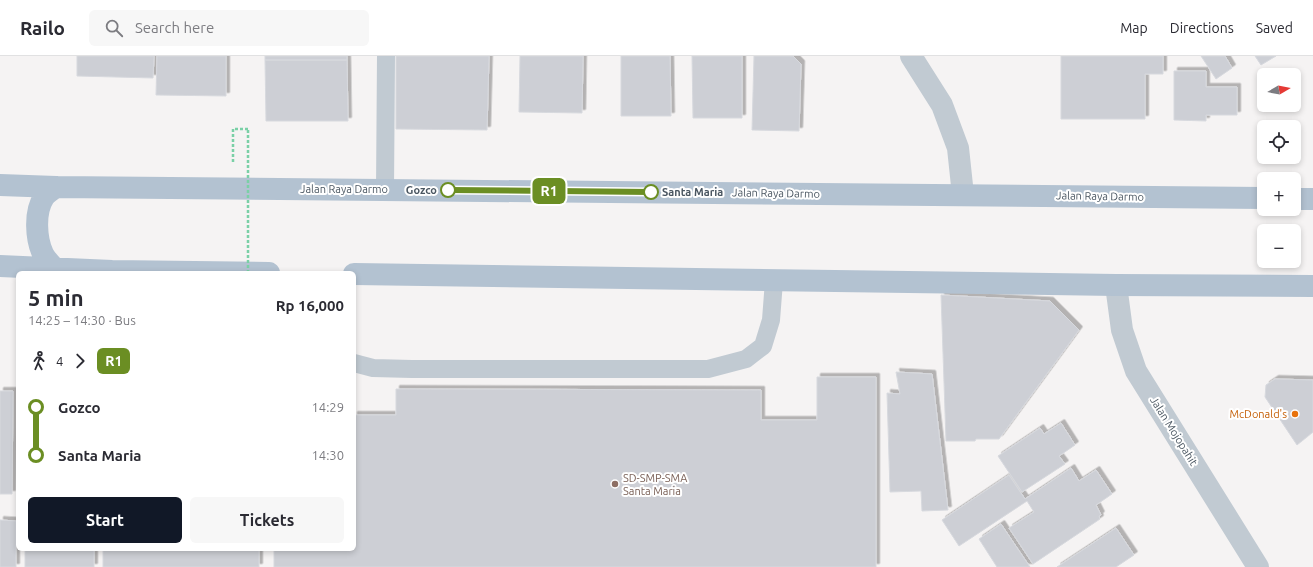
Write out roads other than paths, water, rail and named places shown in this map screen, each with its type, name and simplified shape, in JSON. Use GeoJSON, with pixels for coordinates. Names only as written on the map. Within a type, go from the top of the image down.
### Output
{"type":"FeatureCollection","features":[{"type":"Feature","properties":{"kind":"main road","name":"Jalan Raya Darmo"},"geometry":{"type":"LineString","coordinates":[[0,185],[56,187],[1257,198]]}},
{"type":"Feature","properties":{"kind":"main road"},"geometry":{"type":"LineString","coordinates":[[55,269],[43,255],[37,222],[43,199],[56,187]]}},
{"type":"Feature","properties":{"kind":"main road"},"geometry":{"type":"LineString","coordinates":[[1301,199],[1313,199]]}},
{"type":"Feature","properties":{"kind":"main road"},"geometry":{"type":"LineString","coordinates":[[0,266],[112,271]]}},
{"type":"Feature","properties":{"kind":"main road"},"geometry":{"type":"LineString","coordinates":[[356,274],[774,281],[1313,286]]}},
{"type":"Feature","properties":{"kind":"street"},"geometry":{"type":"LineString","coordinates":[[911,56],[942,105],[956,141],[963,195]]}},
{"type":"Feature","properties":{"kind":"street","name":"Jalan Mojopahit"},"geometry":{"type":"LineString","coordinates":[[1116,285],[1122,330],[1136,371],[1258,567]]}},
{"type":"Feature","properties":{"kind":"lane"},"geometry":{"type":"LineString","coordinates":[[385,190],[386,56]]}},
{"type":"Feature","properties":{"kind":"lane"},"geometry":{"type":"LineString","coordinates":[[356,364],[373,368],[412,369],[708,369],[746,359],[763,346],[771,320],[774,281]]}},
{"type":"Feature","properties":{"kind":"place","name":"Gozco"},"geometry":{"type":"Point","coordinates":[448,190]}},
{"type":"Feature","properties":{"kind":"place","name":"Santa Maria"},"geometry":{"type":"Point","coordinates":[651,192]}},
{"type":"Feature","properties":{"kind":"place","name":"McDonald's"},"geometry":{"type":"Point","coordinates":[1295,414]}},
{"type":"Feature","properties":{"kind":"place","name":"SD-SMP-SMA Santa Maria"},"geometry":{"type":"Point","coordinates":[615,484]}}]}
